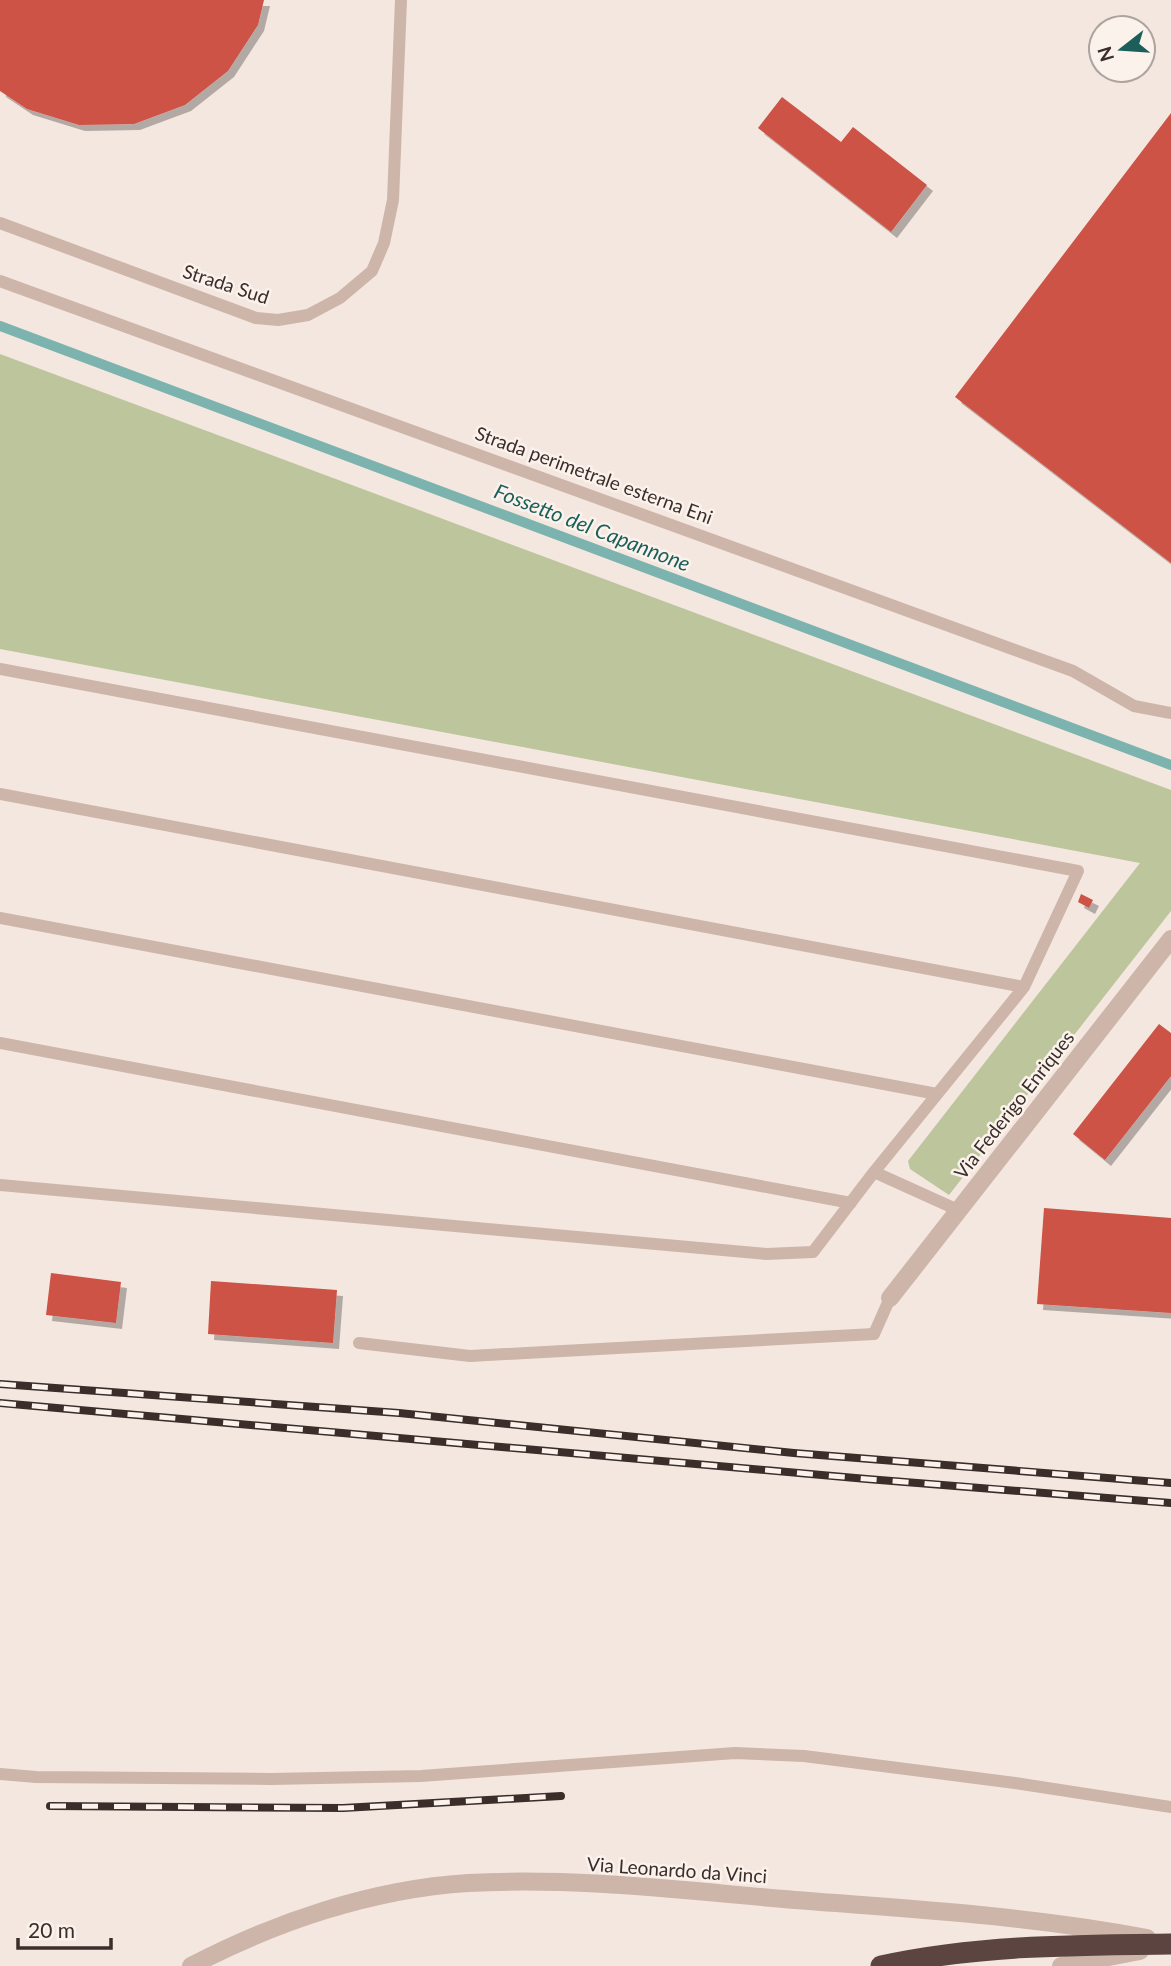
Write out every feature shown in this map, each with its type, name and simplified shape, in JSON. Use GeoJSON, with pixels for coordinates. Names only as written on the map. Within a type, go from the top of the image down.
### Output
{"type":"FeatureCollection","features":[{"type":"Feature","properties":{"kind":"highway"},"geometry":{"type":"LineString","coordinates":[[881,1966],[929,1956],[983,1950],[1057,1945],[1171,1944]]}},
{"type":"Feature","properties":{"kind":"street","name":"Via Federigo Enriques"},"geometry":{"type":"LineString","coordinates":[[890,1298],[1171,939]]}},
{"type":"Feature","properties":{"kind":"street","name":"Via Leonardo da Vinci"},"geometry":{"type":"LineString","coordinates":[[191,1966],[261,1933],[312,1915],[371,1899],[467,1883],[540,1881],[975,1914],[1109,1931],[1171,1944]]}},
{"type":"Feature","properties":{"kind":"street"},"geometry":{"type":"LineString","coordinates":[[1061,1966],[1171,1944]]}},
{"type":"Feature","properties":{"kind":"lane","name":"Strada Sud"},"geometry":{"type":"LineString","coordinates":[[0,223],[256,318],[278,320],[308,315],[340,298],[372,271],[384,243],[393,200],[401,0]]}},
{"type":"Feature","properties":{"kind":"lane","name":"Strada perimetrale esterna Eni"},"geometry":{"type":"LineString","coordinates":[[0,281],[1073,671],[1134,706],[1171,713]]}},
{"type":"Feature","properties":{"kind":"lane"},"geometry":{"type":"LineString","coordinates":[[0,669],[1078,871],[1024,987],[874,1172],[813,1252],[766,1254],[0,1185]]}},
{"type":"Feature","properties":{"kind":"lane"},"geometry":{"type":"LineString","coordinates":[[0,794],[1024,987]]}},
{"type":"Feature","properties":{"kind":"lane"},"geometry":{"type":"LineString","coordinates":[[0,918],[937,1094]]}},
{"type":"Feature","properties":{"kind":"lane"},"geometry":{"type":"LineString","coordinates":[[0,1043],[851,1203]]}},
{"type":"Feature","properties":{"kind":"lane"},"geometry":{"type":"LineString","coordinates":[[874,1172],[958,1210]]}},
{"type":"Feature","properties":{"kind":"lane"},"geometry":{"type":"LineString","coordinates":[[359,1343],[470,1356],[874,1334],[890,1298]]}},
{"type":"Feature","properties":{"kind":"lane"},"geometry":{"type":"LineString","coordinates":[[0,1774],[36,1777],[271,1779],[421,1776],[735,1753],[804,1756],[1015,1783],[1171,1807]]}},
{"type":"Feature","properties":{"kind":"green space"},"geometry":{"type":"Polygon","coordinates":[[[0,354],[1171,790],[1171,911],[949,1195],[910,1169],[908,1161],[1140,863],[0,649],[0,354]]]}},
{"type":"Feature","properties":{"kind":"building"},"geometry":{"type":"Polygon","coordinates":[[[0,0],[264,0],[258,25],[228,71],[185,105],[134,124],[79,125],[27,109],[0,91],[0,0]]]}},
{"type":"Feature","properties":{"kind":"building"},"geometry":{"type":"Polygon","coordinates":[[[782,97],[841,142],[853,127],[927,185],[891,232],[758,128],[782,97]]]}},
{"type":"Feature","properties":{"kind":"building"},"geometry":{"type":"Polygon","coordinates":[[[1171,113],[1171,563],[955,397],[1171,113]]]}},
{"type":"Feature","properties":{"kind":"building"},"geometry":{"type":"Polygon","coordinates":[[[1081,894],[1093,900],[1089,908],[1078,902],[1081,894]]]}},
{"type":"Feature","properties":{"kind":"building"},"geometry":{"type":"Polygon","coordinates":[[[1159,1024],[1171,1033],[1171,1076],[1105,1160],[1073,1134],[1159,1024]]]}},
{"type":"Feature","properties":{"kind":"building"},"geometry":{"type":"Polygon","coordinates":[[[1044,1208],[1171,1218],[1171,1313],[1037,1304],[1044,1208]]]}},
{"type":"Feature","properties":{"kind":"building"},"geometry":{"type":"Polygon","coordinates":[[[51,1273],[121,1282],[116,1323],[46,1315],[51,1273]]]}},
{"type":"Feature","properties":{"kind":"building"},"geometry":{"type":"Polygon","coordinates":[[[211,1281],[337,1290],[333,1343],[208,1334],[211,1281]]]}},
{"type":"Feature","properties":{"kind":"waterway","name":"Fossetto del Capannone"},"geometry":{"type":"LineString","coordinates":[[0,326],[1171,765]]}},
{"type":"Feature","properties":{"kind":"railway"},"geometry":{"type":"LineString","coordinates":[[0,1384],[399,1413],[794,1453],[1171,1483]]}},
{"type":"Feature","properties":{"kind":"railway"},"geometry":{"type":"LineString","coordinates":[[0,1403],[1171,1503]]}},
{"type":"Feature","properties":{"kind":"railway"},"geometry":{"type":"LineString","coordinates":[[50,1806],[343,1808],[561,1796]]}}]}
